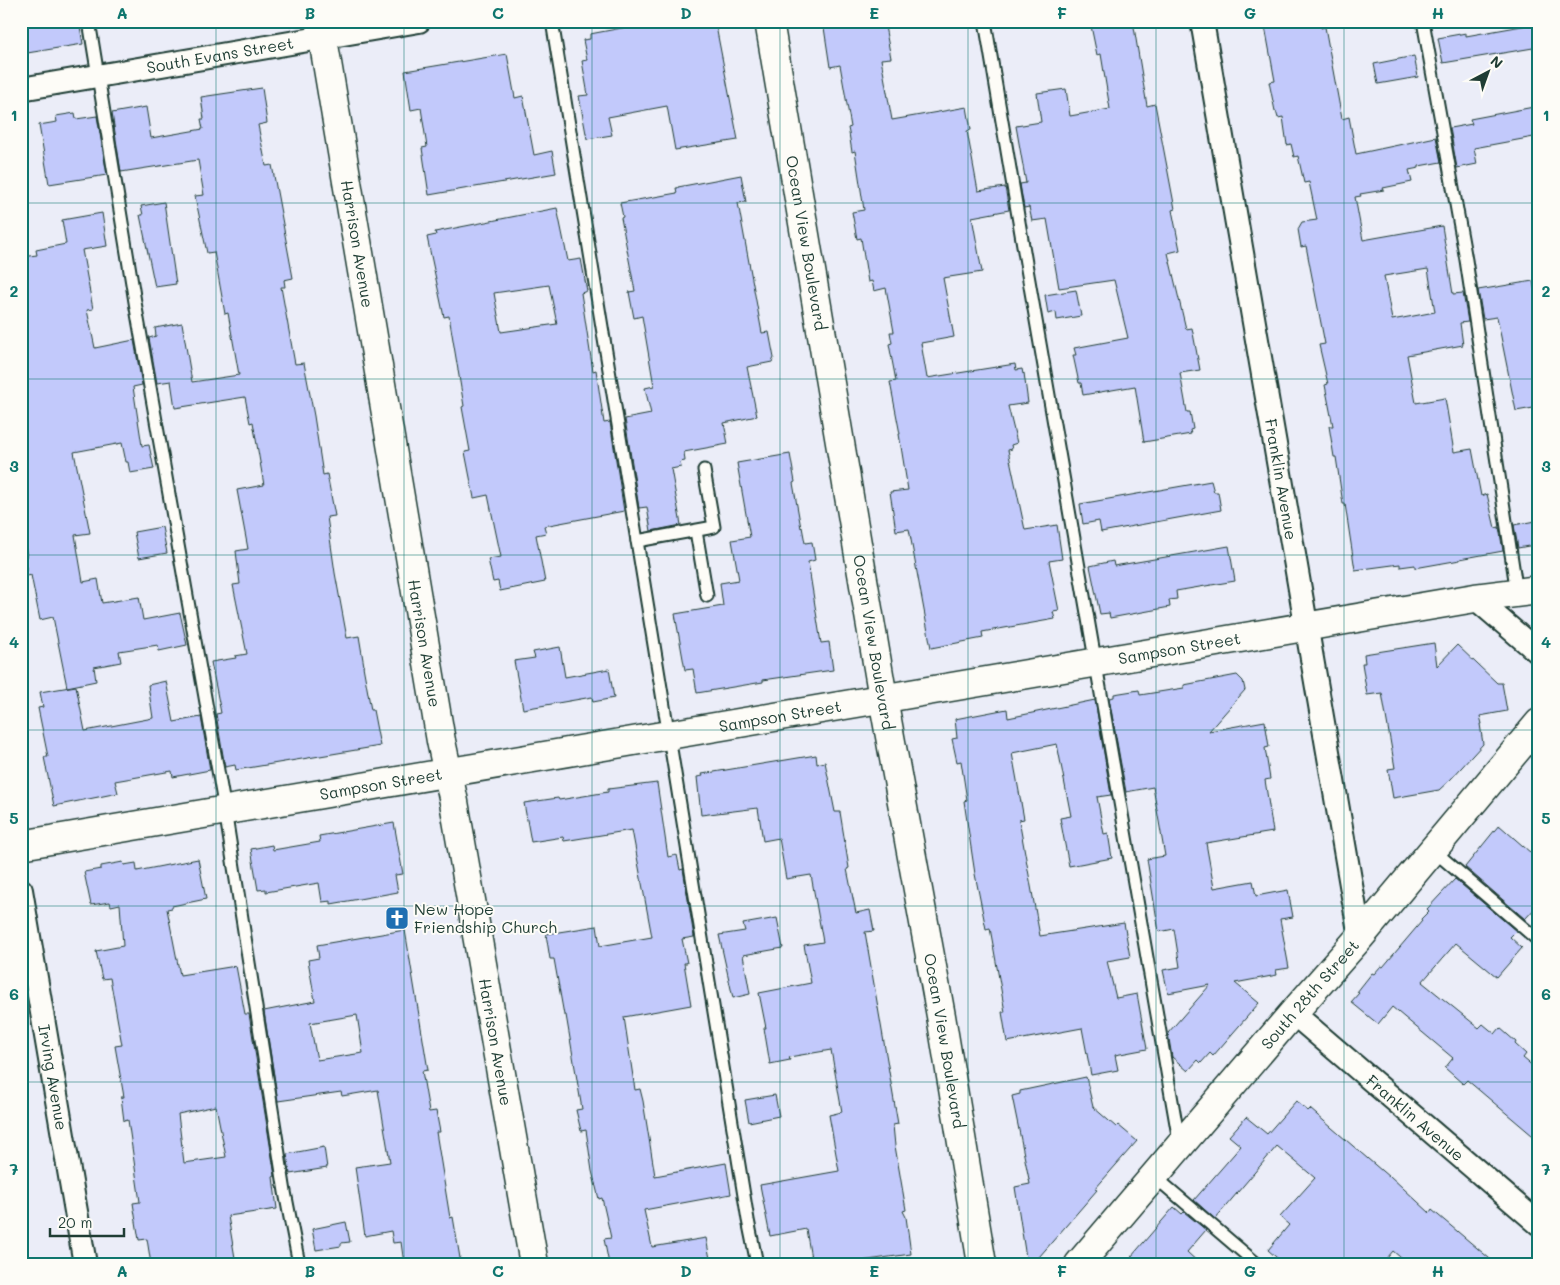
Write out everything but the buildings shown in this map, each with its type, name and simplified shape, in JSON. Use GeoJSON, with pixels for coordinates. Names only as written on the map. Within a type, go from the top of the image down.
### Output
{"type":"FeatureCollection","features":[{"type":"Feature","properties":{"kind":"street","name":"South Evans Street"},"geometry":{"type":"LineString","coordinates":[[21,88],[99,76],[322,29],[419,21]]}},
{"type":"Feature","properties":{"kind":"street","name":"Ocean View Boulevard"},"geometry":{"type":"LineString","coordinates":[[768,21],[883,698],[941,1016],[982,1264]]}},
{"type":"Feature","properties":{"kind":"street","name":"Franklin Avenue"},"geometry":{"type":"LineString","coordinates":[[1202,21],[1360,937]]}},
{"type":"Feature","properties":{"kind":"street","name":"Harrison Avenue"},"geometry":{"type":"LineString","coordinates":[[322,29],[440,732],[534,1264]]}},
{"type":"Feature","properties":{"kind":"street","name":"Sampson Street"},"geometry":{"type":"LineString","coordinates":[[21,844],[1306,626],[1528,591]]}},
{"type":"Feature","properties":{"kind":"street"},"geometry":{"type":"LineString","coordinates":[[1474,598],[1539,653]]}},
{"type":"Feature","properties":{"kind":"street","name":"South 28th Street"},"geometry":{"type":"LineString","coordinates":[[1079,1264],[1360,937],[1539,723]]}},
{"type":"Feature","properties":{"kind":"street","name":"Irving Avenue"},"geometry":{"type":"LineString","coordinates":[[21,890],[85,1264]]}},
{"type":"Feature","properties":{"kind":"street","name":"Franklin Avenue"},"geometry":{"type":"LineString","coordinates":[[1293,1013],[1539,1224]]}},
{"type":"Feature","properties":{"kind":"lane"},"geometry":{"type":"LineString","coordinates":[[89,21],[136,308],[225,810],[285,1192],[299,1264]]}},
{"type":"Feature","properties":{"kind":"lane"},"geometry":{"type":"LineString","coordinates":[[552,21],[670,734],[746,1210],[757,1264]]}},
{"type":"Feature","properties":{"kind":"lane"},"geometry":{"type":"LineString","coordinates":[[986,21],[1095,662],[1180,1146]]}},
{"type":"Feature","properties":{"kind":"lane"},"geometry":{"type":"LineString","coordinates":[[1423,21],[1528,591]]}},
{"type":"Feature","properties":{"kind":"lane"},"geometry":{"type":"LineString","coordinates":[[637,540],[714,527],[704,470]]}},
{"type":"Feature","properties":{"kind":"lane"},"geometry":{"type":"LineString","coordinates":[[696,531],[707,596]]}},
{"type":"Feature","properties":{"kind":"lane"},"geometry":{"type":"LineString","coordinates":[[1433,850],[1539,941]]}},
{"type":"Feature","properties":{"kind":"lane"},"geometry":{"type":"LineString","coordinates":[[1154,1176],[1257,1264]]}},
{"type":"Feature","properties":{"kind":"place","name":"New Hope Friendship Church"},"geometry":{"type":"Point","coordinates":[397,918]}}]}
